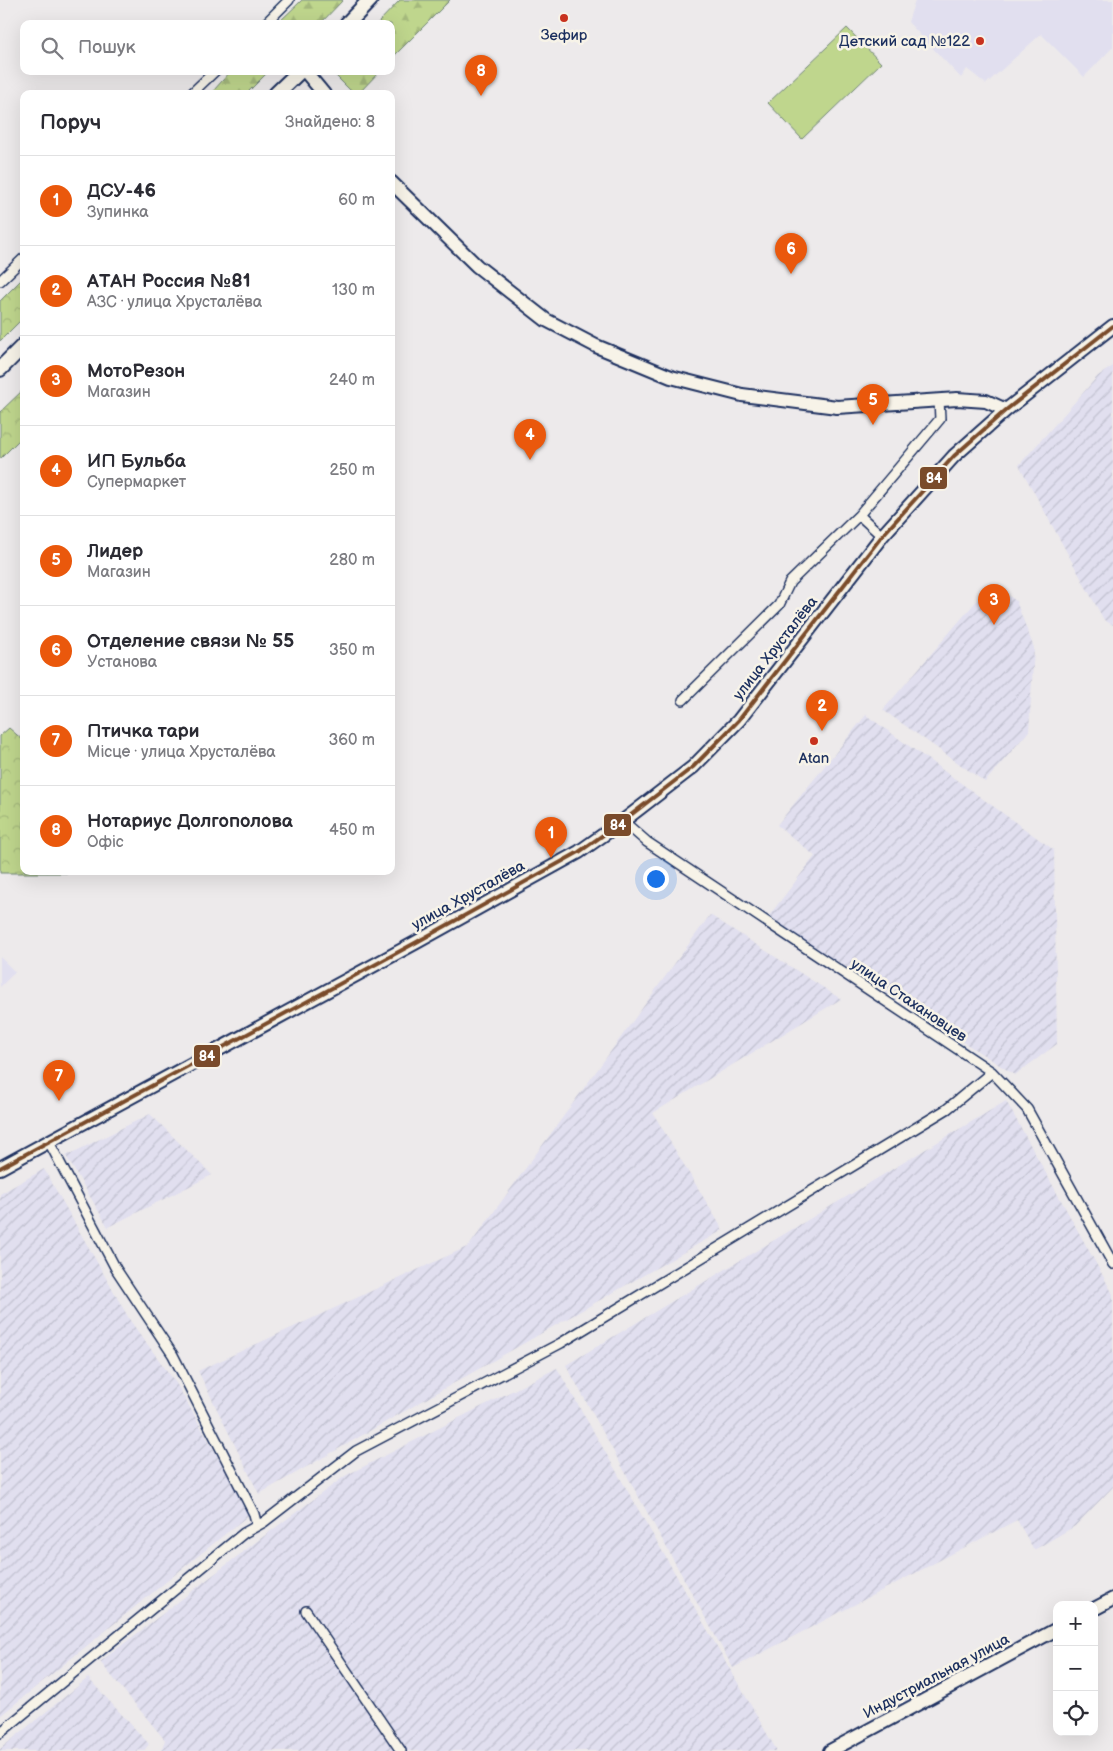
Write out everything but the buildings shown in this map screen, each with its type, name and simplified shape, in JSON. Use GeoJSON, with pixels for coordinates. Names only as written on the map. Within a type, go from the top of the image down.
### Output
{"type":"FeatureCollection","features":[{"type":"Feature","properties":{"kind":"main road"},"geometry":{"type":"LineString","coordinates":[[351,20],[370,0]]}},
{"type":"Feature","properties":{"kind":"main road"},"geometry":{"type":"LineString","coordinates":[[280,90],[296,75]]}},
{"type":"Feature","properties":{"kind":"main road"},"geometry":{"type":"LineString","coordinates":[[308,75],[321,90]]}},
{"type":"Feature","properties":{"kind":"main road"},"geometry":{"type":"LineString","coordinates":[[395,186],[477,266],[546,320],[596,346],[671,377],[742,395],[837,407],[940,400],[986,401],[1006,410]]}},
{"type":"Feature","properties":{"kind":"main road","name":"улица Хрусталёва"},"geometry":{"type":"LineString","coordinates":[[0,1168],[580,852],[623,821],[693,767],[739,720],[882,536],[954,456],[1006,410],[1113,326]]}},
{"type":"Feature","properties":{"kind":"main road"},"geometry":{"type":"LineString","coordinates":[[0,369],[20,349]]}},
{"type":"Feature","properties":{"kind":"main road"},"geometry":{"type":"LineString","coordinates":[[1098,1607],[1113,1599]]}},
{"type":"Feature","properties":{"kind":"main road","name":"Индустриальная улица"},"geometry":{"type":"LineString","coordinates":[[830,1751],[1053,1631]]}},
{"type":"Feature","properties":{"kind":"street"},"geometry":{"type":"LineString","coordinates":[[269,20],[289,0]]}},
{"type":"Feature","properties":{"kind":"street"},"geometry":{"type":"LineString","coordinates":[[195,90],[211,75]]}},
{"type":"Feature","properties":{"kind":"street"},"geometry":{"type":"LineString","coordinates":[[0,282],[20,262]]}},
{"type":"Feature","properties":{"kind":"street"},"geometry":{"type":"LineString","coordinates":[[683,700],[779,605],[790,582],[859,516],[940,419],[940,400]]}},
{"type":"Feature","properties":{"kind":"street"},"geometry":{"type":"LineString","coordinates":[[859,516],[882,536]]}},
{"type":"Feature","properties":{"kind":"street","name":"улица Стахановцев"},"geometry":{"type":"LineString","coordinates":[[623,821],[647,842],[992,1072],[1026,1110],[1113,1264]]}},
{"type":"Feature","properties":{"kind":"street"},"geometry":{"type":"LineString","coordinates":[[0,1733],[244,1533],[264,1522],[356,1451],[561,1343],[948,1109],[992,1072]]}},
{"type":"Feature","properties":{"kind":"street"},"geometry":{"type":"LineString","coordinates":[[49,1142],[116,1270],[173,1355],[254,1514],[257,1526]]}},
{"type":"Feature","properties":{"kind":"street"},"geometry":{"type":"LineString","coordinates":[[306,1611],[402,1751]]}},
{"type":"Feature","properties":{"kind":"shaded area","name":"Детский сад №122"},"geometry":{"type":"Polygon","coordinates":[[[915,0],[1113,0],[1113,47],[1084,77],[1041,34],[986,84],[967,69],[961,78],[908,22],[915,0]]]}},
{"type":"Feature","properties":{"kind":"shaded area"},"geometry":{"type":"Polygon","coordinates":[[[1113,366],[1113,625],[1104,620],[1019,465],[1098,376],[1113,366]]]}},
{"type":"Feature","properties":{"kind":"shaded area"},"geometry":{"type":"Polygon","coordinates":[[[992,583],[1016,601],[1034,648],[1029,731],[985,782],[883,710],[992,583]]]}},
{"type":"Feature","properties":{"kind":"shaded area"},"geometry":{"type":"Polygon","coordinates":[[[866,715],[1054,850],[1057,1044],[1015,1075],[768,917],[815,856],[777,825],[866,715]]]}},
{"type":"Feature","properties":{"kind":"shaded area"},"geometry":{"type":"Polygon","coordinates":[[[710,915],[841,999],[653,1113],[723,1230],[259,1494],[198,1371],[469,1246],[710,915]]]}},
{"type":"Feature","properties":{"kind":"shaded area"},"geometry":{"type":"Polygon","coordinates":[[[0,957],[15,972],[0,987],[0,957]]]}},
{"type":"Feature","properties":{"kind":"shaded area"},"geometry":{"type":"Polygon","coordinates":[[[1006,1101],[1113,1294],[1113,1487],[1075,1526],[1034,1550],[1017,1520],[733,1668],[566,1365],[1006,1101]]]}},
{"type":"Feature","properties":{"kind":"shaded area"},"geometry":{"type":"Polygon","coordinates":[[[150,1114],[212,1175],[108,1227],[66,1156],[150,1114]]]}},
{"type":"Feature","properties":{"kind":"shaded area"},"geometry":{"type":"Polygon","coordinates":[[[44,1169],[131,1322],[176,1383],[250,1514],[0,1716],[0,1194],[44,1169]]]}},
{"type":"Feature","properties":{"kind":"shaded area"},"geometry":{"type":"Polygon","coordinates":[[[557,1368],[777,1751],[161,1751],[165,1740],[100,1662],[345,1476],[557,1368]]]}},
{"type":"Feature","properties":{"kind":"shaded area"},"geometry":{"type":"Polygon","coordinates":[[[88,1678],[149,1744],[144,1751],[0,1751],[0,1749],[88,1678]]]}},
{"type":"Feature","properties":{"kind":"green space"},"geometry":{"type":"Polygon","coordinates":[[[302,0],[343,0],[324,20],[281,20],[302,0]]]}},
{"type":"Feature","properties":{"kind":"green space"},"geometry":{"type":"Polygon","coordinates":[[[400,0],[450,0],[395,55],[395,20],[381,20],[400,0]]]}},
{"type":"Feature","properties":{"kind":"green space"},"geometry":{"type":"Polygon","coordinates":[[[847,28],[881,63],[802,139],[768,103],[847,28]]]}},
{"type":"Feature","properties":{"kind":"green space"},"geometry":{"type":"Polygon","coordinates":[[[227,75],[265,75],[250,90],[214,90],[227,75]]]}},
{"type":"Feature","properties":{"kind":"green space"},"geometry":{"type":"Polygon","coordinates":[[[335,75],[376,75],[362,90],[350,90],[335,75]]]}},
{"type":"Feature","properties":{"kind":"green space"},"geometry":{"type":"Polygon","coordinates":[[[20,281],[20,321],[0,341],[0,301],[20,281]]]}},
{"type":"Feature","properties":{"kind":"green space"},"geometry":{"type":"Polygon","coordinates":[[[20,393],[20,439],[0,459],[0,412],[20,393]]]}},
{"type":"Feature","properties":{"kind":"green space"},"geometry":{"type":"Polygon","coordinates":[[[9,728],[20,738],[20,873],[0,873],[0,736],[9,728]]]}},
{"type":"Feature","properties":{"kind":"transit line","name":"84"},"geometry":{"type":"LineString","coordinates":[[0,1168],[579,852],[623,821],[693,767],[739,720],[882,536],[954,456],[1006,410],[1113,326]]}},
{"type":"Feature","properties":{"kind":"place","name":"Зефир"},"geometry":{"type":"Point","coordinates":[564,18]}},
{"type":"Feature","properties":{"kind":"place","name":"Детский сад №122"},"geometry":{"type":"Point","coordinates":[980,41]}},
{"type":"Feature","properties":{"kind":"place","name":"Нотариус Долгополова"},"geometry":{"type":"Point","coordinates":[481,96]}},
{"type":"Feature","properties":{"kind":"place","name":"Отделение связи № 55"},"geometry":{"type":"Point","coordinates":[791,274]}},
{"type":"Feature","properties":{"kind":"place","name":"Лидер"},"geometry":{"type":"Point","coordinates":[873,425]}},
{"type":"Feature","properties":{"kind":"place","name":"ИП Бульба"},"geometry":{"type":"Point","coordinates":[530,460]}},
{"type":"Feature","properties":{"kind":"place","name":"МотоРезон"},"geometry":{"type":"Point","coordinates":[994,625]}},
{"type":"Feature","properties":{"kind":"place","name":"АТАН Россия №81"},"geometry":{"type":"Point","coordinates":[822,731]}},
{"type":"Feature","properties":{"kind":"place","name":"Atan"},"geometry":{"type":"Point","coordinates":[814,741]}},
{"type":"Feature","properties":{"kind":"place","name":"ДСУ-46"},"geometry":{"type":"Point","coordinates":[551,858]}},
{"type":"Feature","properties":{"kind":"place","name":"Птичка тари"},"geometry":{"type":"Point","coordinates":[59,1101]}}]}
